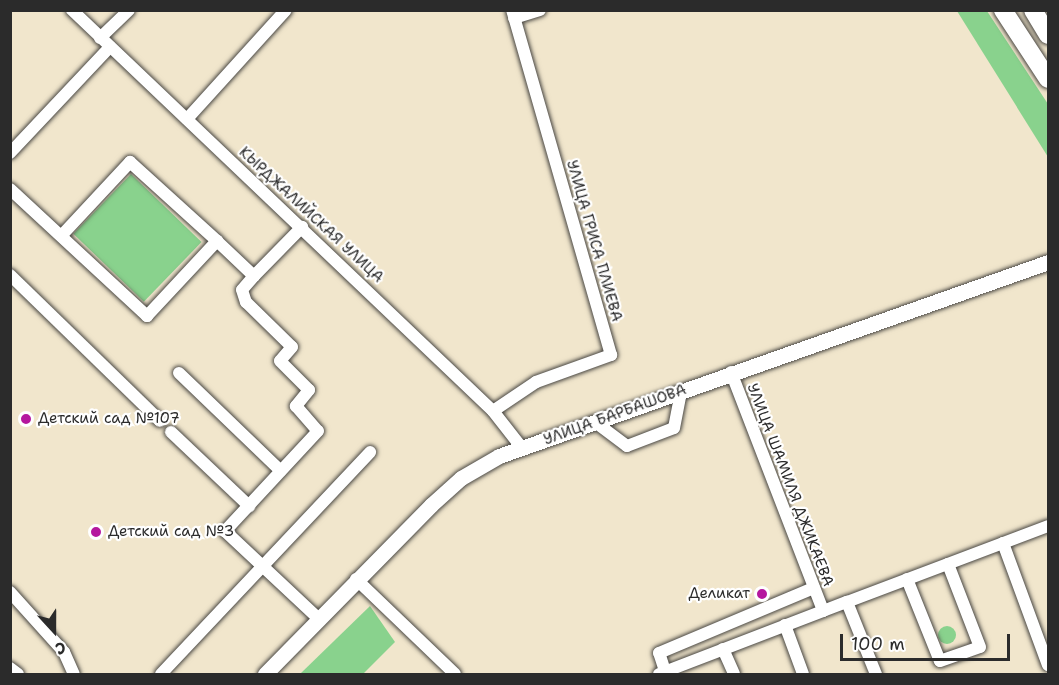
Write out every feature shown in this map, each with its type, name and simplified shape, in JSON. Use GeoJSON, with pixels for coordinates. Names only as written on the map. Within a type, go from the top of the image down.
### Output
{"type":"FeatureCollection","features":[{"type":"Feature","properties":{"kind":"highway"},"geometry":{"type":"LineString","coordinates":[[1003,10],[1048,79]]}},
{"type":"Feature","properties":{"kind":"highway"},"geometry":{"type":"LineString","coordinates":[[1033,10],[1048,35]]}},
{"type":"Feature","properties":{"kind":"main road","name":"УЛИЦА БАРБАШОВА"},"geometry":{"type":"LineString","coordinates":[[1032,264],[1048,253]]}},
{"type":"Feature","properties":{"kind":"main road","name":"УЛИЦА БАРБАШОВА"},"geometry":{"type":"LineString","coordinates":[[265,675],[318,618],[461,478],[522,448],[1032,264],[1048,262]]}},
{"type":"Feature","properties":{"kind":"street","name":"КЫРДЖАЛИЙСКАЯ УЛИЦА"},"geometry":{"type":"LineString","coordinates":[[72,10],[493,411],[522,448]]}},
{"type":"Feature","properties":{"kind":"street"},"geometry":{"type":"LineString","coordinates":[[10,153],[105,42],[129,10]]}},
{"type":"Feature","properties":{"kind":"street"},"geometry":{"type":"LineString","coordinates":[[187,119],[286,10]]}},
{"type":"Feature","properties":{"kind":"street"},"geometry":{"type":"LineString","coordinates":[[513,14],[540,10]]}},
{"type":"Feature","properties":{"kind":"street","name":"УЛИЦА ГРИСА ПЛИЕВА"},"geometry":{"type":"LineString","coordinates":[[493,411],[536,382],[611,355],[513,14]]}},
{"type":"Feature","properties":{"kind":"street"},"geometry":{"type":"LineString","coordinates":[[62,235],[130,162],[254,276]]}},
{"type":"Feature","properties":{"kind":"street"},"geometry":{"type":"LineString","coordinates":[[10,189],[147,316],[217,241]]}},
{"type":"Feature","properties":{"kind":"street"},"geometry":{"type":"LineString","coordinates":[[302,227],[242,290],[246,302],[292,347],[280,361],[309,390],[296,406],[318,431],[225,531],[318,618]]}},
{"type":"Feature","properties":{"kind":"street"},"geometry":{"type":"LineString","coordinates":[[10,275],[160,421]]}},
{"type":"Feature","properties":{"kind":"street","name":"УЛИЦА ШАМИЛЯ ДЖИКАЕВА"},"geometry":{"type":"LineString","coordinates":[[731,372],[822,611],[847,602],[876,675]]}},
{"type":"Feature","properties":{"kind":"street"},"geometry":{"type":"LineString","coordinates":[[180,373],[281,471]]}},
{"type":"Feature","properties":{"kind":"street"},"geometry":{"type":"LineString","coordinates":[[595,422],[627,446],[674,428],[681,391]]}},
{"type":"Feature","properties":{"kind":"street"},"geometry":{"type":"LineString","coordinates":[[171,432],[249,506]]}},
{"type":"Feature","properties":{"kind":"street"},"geometry":{"type":"LineString","coordinates":[[161,675],[370,452]]}},
{"type":"Feature","properties":{"kind":"street"},"geometry":{"type":"LineString","coordinates":[[847,602],[1048,526]]}},
{"type":"Feature","properties":{"kind":"street"},"geometry":{"type":"LineString","coordinates":[[1003,543],[1048,665]]}},
{"type":"Feature","properties":{"kind":"street"},"geometry":{"type":"LineString","coordinates":[[906,579],[940,661],[950,658],[980,646],[948,564]]}},
{"type":"Feature","properties":{"kind":"street"},"geometry":{"type":"LineString","coordinates":[[357,579],[455,675]]}},
{"type":"Feature","properties":{"kind":"street"},"geometry":{"type":"LineString","coordinates":[[814,588],[659,653],[661,673],[822,611]]}},
{"type":"Feature","properties":{"kind":"street"},"geometry":{"type":"LineString","coordinates":[[10,592],[64,652],[74,675]]}},
{"type":"Feature","properties":{"kind":"street"},"geometry":{"type":"LineString","coordinates":[[785,625],[803,675]]}},
{"type":"Feature","properties":{"kind":"street"},"geometry":{"type":"LineString","coordinates":[[723,649],[734,675]]}},
{"type":"Feature","properties":{"kind":"street"},"geometry":{"type":"LineString","coordinates":[[689,662],[694,675]]}},
{"type":"Feature","properties":{"kind":"street"},"geometry":{"type":"LineString","coordinates":[[10,668],[18,675]]}},
{"type":"Feature","properties":{"kind":"green space"},"geometry":{"type":"Polygon","coordinates":[[[957,11],[987,11],[1048,104],[1048,157],[957,11]]]}},
{"type":"Feature","properties":{"kind":"green space"},"geometry":{"type":"Polygon","coordinates":[[[131,174],[201,242],[144,302],[73,234],[131,174]]]}},
{"type":"Feature","properties":{"kind":"green space"},"geometry":{"type":"Polygon","coordinates":[[[370,606],[395,642],[363,674],[300,674],[370,606]]]}},
{"type":"Feature","properties":{"kind":"green space"},"geometry":{"type":"Polygon","coordinates":[[[943,626],[951,626],[956,631],[954,642],[943,644],[938,639],[938,631],[943,626]]]}},
{"type":"Feature","properties":{"kind":"place","name":"Детский сад №107"},"geometry":{"type":"Point","coordinates":[26,419]}},
{"type":"Feature","properties":{"kind":"place","name":"Детский сад №3"},"geometry":{"type":"Point","coordinates":[96,532]}},
{"type":"Feature","properties":{"kind":"place","name":"Деликат"},"geometry":{"type":"Point","coordinates":[762,594]}}]}
